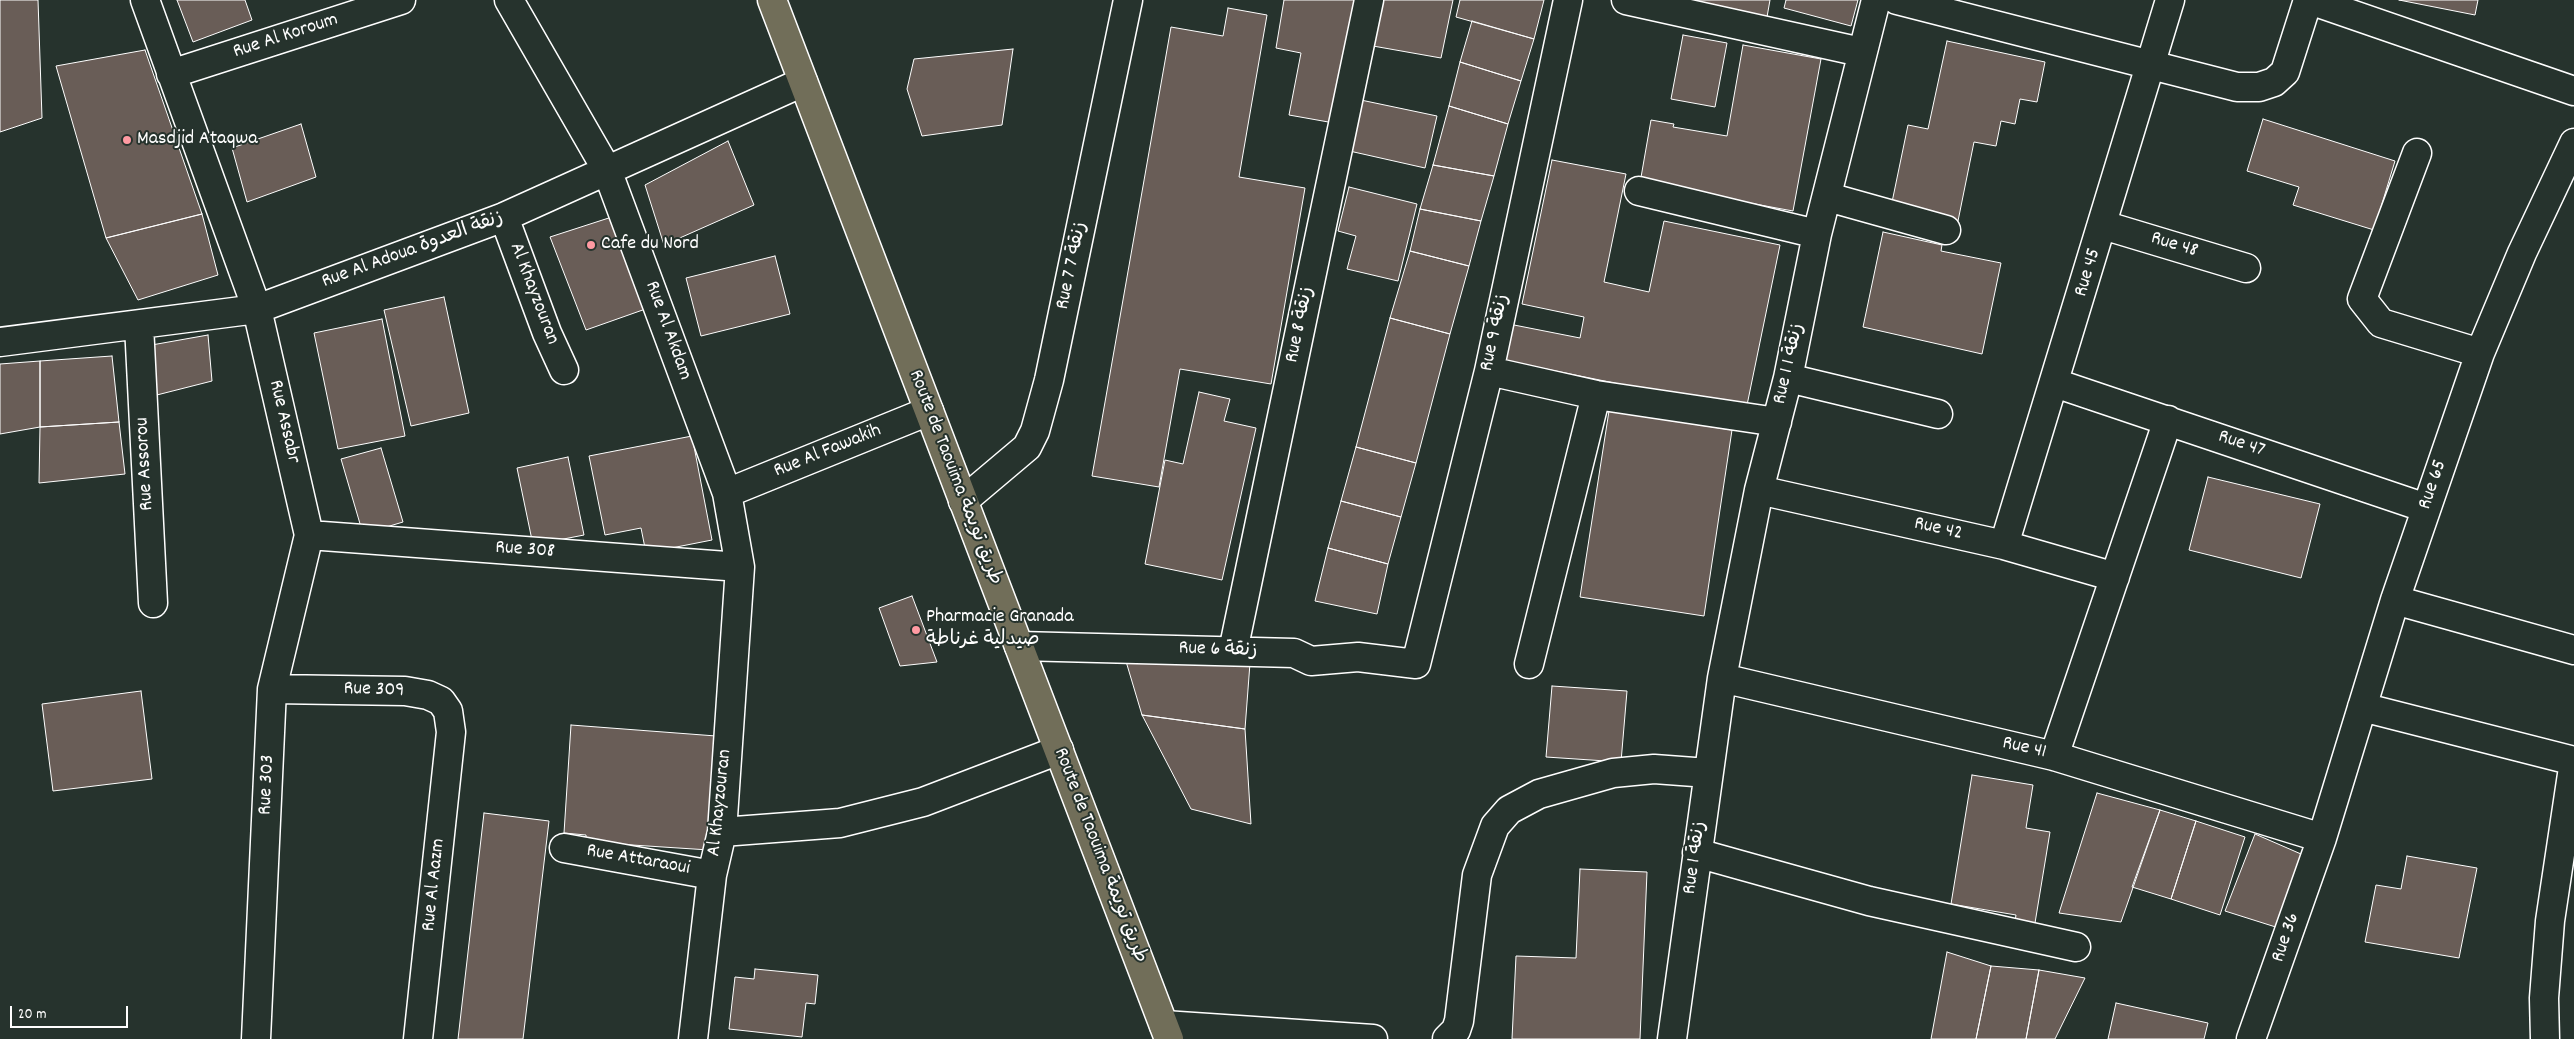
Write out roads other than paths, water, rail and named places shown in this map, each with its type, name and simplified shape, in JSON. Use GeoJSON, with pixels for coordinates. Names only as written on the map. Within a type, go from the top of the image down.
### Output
{"type":"FeatureCollection","features":[{"type":"Feature","properties":{"kind":"main road","name":"Route de Taouima طريق تويمة"},"geometry":{"type":"LineString","coordinates":[[772,0],[1167,1032]]}},
{"type":"Feature","properties":{"kind":"street","name":"Rue Assabr"},"geometry":{"type":"LineString","coordinates":[[145,0],[257,309],[309,534]]}},
{"type":"Feature","properties":{"kind":"street","name":"Rue Al Koroum"},"geometry":{"type":"LineString","coordinates":[[171,74],[401,0]]}},
{"type":"Feature","properties":{"kind":"street","name":"Rue Al Akdam"},"geometry":{"type":"LineString","coordinates":[[508,0],[607,170],[727,493],[740,567]]}},
{"type":"Feature","properties":{"kind":"street","name":"Rue 7 زنقة 7"},"geometry":{"type":"LineString","coordinates":[[963,501],[1027,447],[1035,431],[1049,380],[1128,0]]}},
{"type":"Feature","properties":{"kind":"street","name":"Rue 8 زنقة"},"geometry":{"type":"LineString","coordinates":[[1233,651],[1369,0]]}},
{"type":"Feature","properties":{"kind":"street","name":"Rue 9 زنقة"},"geometry":{"type":"LineString","coordinates":[[1416,664],[1489,371],[1568,0]]}},
{"type":"Feature","properties":{"kind":"street"},"geometry":{"type":"LineString","coordinates":[[1626,0],[1861,52],[1876,0]]}},
{"type":"Feature","properties":{"kind":"street"},"geometry":{"type":"LineString","coordinates":[[1897,0],[2238,87],[2259,87],[2274,82],[2284,72],[2309,0],[2574,91]]}},
{"type":"Feature","properties":{"kind":"street","name":"Rue 45"},"geometry":{"type":"LineString","coordinates":[[2004,545],[2055,383],[2170,0]]}},
{"type":"Feature","properties":{"kind":"street","name":"Rue 1 زنقة 1"},"geometry":{"type":"LineString","coordinates":[[1722,678],[1759,490],[1788,378],[1817,234],[1828,197],[1861,52]]}},
{"type":"Feature","properties":{"kind":"street","name":"Rue Al Adoua زنقة العدوة"},"geometry":{"type":"LineString","coordinates":[[0,342],[257,309],[504,217],[803,82]]}},
{"type":"Feature","properties":{"kind":"street","name":"Rue 65"},"geometry":{"type":"LineString","coordinates":[[2322,838],[2395,600],[2480,353],[2522,254],[2574,143]]}},
{"type":"Feature","properties":{"kind":"street"},"geometry":{"type":"LineString","coordinates":[[2418,153],[2362,299],[2381,323],[2480,353]]}},
{"type":"Feature","properties":{"kind":"street"},"geometry":{"type":"LineString","coordinates":[[1639,191],[1817,234]]}},
{"type":"Feature","properties":{"kind":"street"},"geometry":{"type":"LineString","coordinates":[[1828,197],[1946,230]]}},
{"type":"Feature","properties":{"kind":"street","name":"Al Khayzouran"},"geometry":{"type":"LineString","coordinates":[[504,217],[547,333],[564,370]]}},
{"type":"Feature","properties":{"kind":"street","name":"Rue 48"},"geometry":{"type":"LineString","coordinates":[[2103,224],[2246,268]]}},
{"type":"Feature","properties":{"kind":"street","name":"Rue Assorou"},"geometry":{"type":"LineString","coordinates":[[139,325],[153,603]]}},
{"type":"Feature","properties":{"kind":"street"},"geometry":{"type":"LineString","coordinates":[[1489,371],[1596,395],[1777,422]]}},
{"type":"Feature","properties":{"kind":"street"},"geometry":{"type":"LineString","coordinates":[[1788,378],[1938,414]]}},
{"type":"Feature","properties":{"kind":"street","name":"Rue 47"},"geometry":{"type":"LineString","coordinates":[[2055,383],[2426,508]]}},
{"type":"Feature","properties":{"kind":"street"},"geometry":{"type":"LineString","coordinates":[[1529,664],[1596,395]]}},
{"type":"Feature","properties":{"kind":"street","name":"Rue Al Fawakih"},"geometry":{"type":"LineString","coordinates":[[727,493],[929,411]]}},
{"type":"Feature","properties":{"kind":"street"},"geometry":{"type":"LineString","coordinates":[[2054,756],[2168,420]]}},
{"type":"Feature","properties":{"kind":"street","name":"Rue 42"},"geometry":{"type":"LineString","coordinates":[[1759,490],[2004,545],[2115,577]]}},
{"type":"Feature","properties":{"kind":"street","name":"Rue 308"},"geometry":{"type":"LineString","coordinates":[[309,534],[740,567]]}},
{"type":"Feature","properties":{"kind":"street","name":"Rue 303"},"geometry":{"type":"LineString","coordinates":[[256,1039],[272,689],[309,534]]}},
{"type":"Feature","properties":{"kind":"street","name":"Al Khayzouran"},"geometry":{"type":"LineString","coordinates":[[692,1039],[712,875],[722,832],[740,567]]}},
{"type":"Feature","properties":{"kind":"street"},"geometry":{"type":"LineString","coordinates":[[2395,600],[2574,650]]}},
{"type":"Feature","properties":{"kind":"street","name":"Rue 6 زنقة"},"geometry":{"type":"LineString","coordinates":[[1019,646],[1294,653],[1311,661],[1358,657],[1416,664]]}},
{"type":"Feature","properties":{"kind":"street","name":"Rue 41"},"geometry":{"type":"LineString","coordinates":[[1722,678],[2054,756],[2322,838]]}},
{"type":"Feature","properties":{"kind":"street","name":"Rue 1 زنقة"},"geometry":{"type":"LineString","coordinates":[[1672,1039],[1722,678]]}},
{"type":"Feature","properties":{"kind":"street","name":"Rue 309"},"geometry":{"type":"LineString","coordinates":[[272,689],[405,691],[428,695],[441,702],[448,711],[451,732]]}},
{"type":"Feature","properties":{"kind":"street"},"geometry":{"type":"LineString","coordinates":[[2362,707],[2574,761],[2564,899],[2546,971],[2545,1039]]}},
{"type":"Feature","properties":{"kind":"street","name":"Rue Al Aazm"},"geometry":{"type":"LineString","coordinates":[[418,1039],[451,732]]}},
{"type":"Feature","properties":{"kind":"street"},"geometry":{"type":"LineString","coordinates":[[722,832],[840,823],[923,802],[1059,750]]}},
{"type":"Feature","properties":{"kind":"street"},"geometry":{"type":"LineString","coordinates":[[1446,1039],[1456,1030],[1460,1021],[1477,875],[1495,826],[1509,810],[1539,794],[1613,773],[1654,769],[1708,773]]}},
{"type":"Feature","properties":{"kind":"street","name":"Rue 36"},"geometry":{"type":"LineString","coordinates":[[2251,1039],[2322,838]]}},
{"type":"Feature","properties":{"kind":"street","name":"Rue Attaraoui"},"geometry":{"type":"LineString","coordinates":[[564,848],[712,875]]}},
{"type":"Feature","properties":{"kind":"street"},"geometry":{"type":"LineString","coordinates":[[1697,853],[1869,902],[2076,947]]}},
{"type":"Feature","properties":{"kind":"street"},"geometry":{"type":"LineString","coordinates":[[1167,1032],[1373,1039]]}},
{"type":"Feature","properties":{"kind":"place","name":"Masdjid Ataqwa"},"geometry":{"type":"Point","coordinates":[127,140]}},
{"type":"Feature","properties":{"kind":"place","name":"Cafe du Nord"},"geometry":{"type":"Point","coordinates":[591,245]}},
{"type":"Feature","properties":{"kind":"place","name":"Pharmacie Granada صيدلية غرناطة"},"geometry":{"type":"Point","coordinates":[916,630]}}]}
